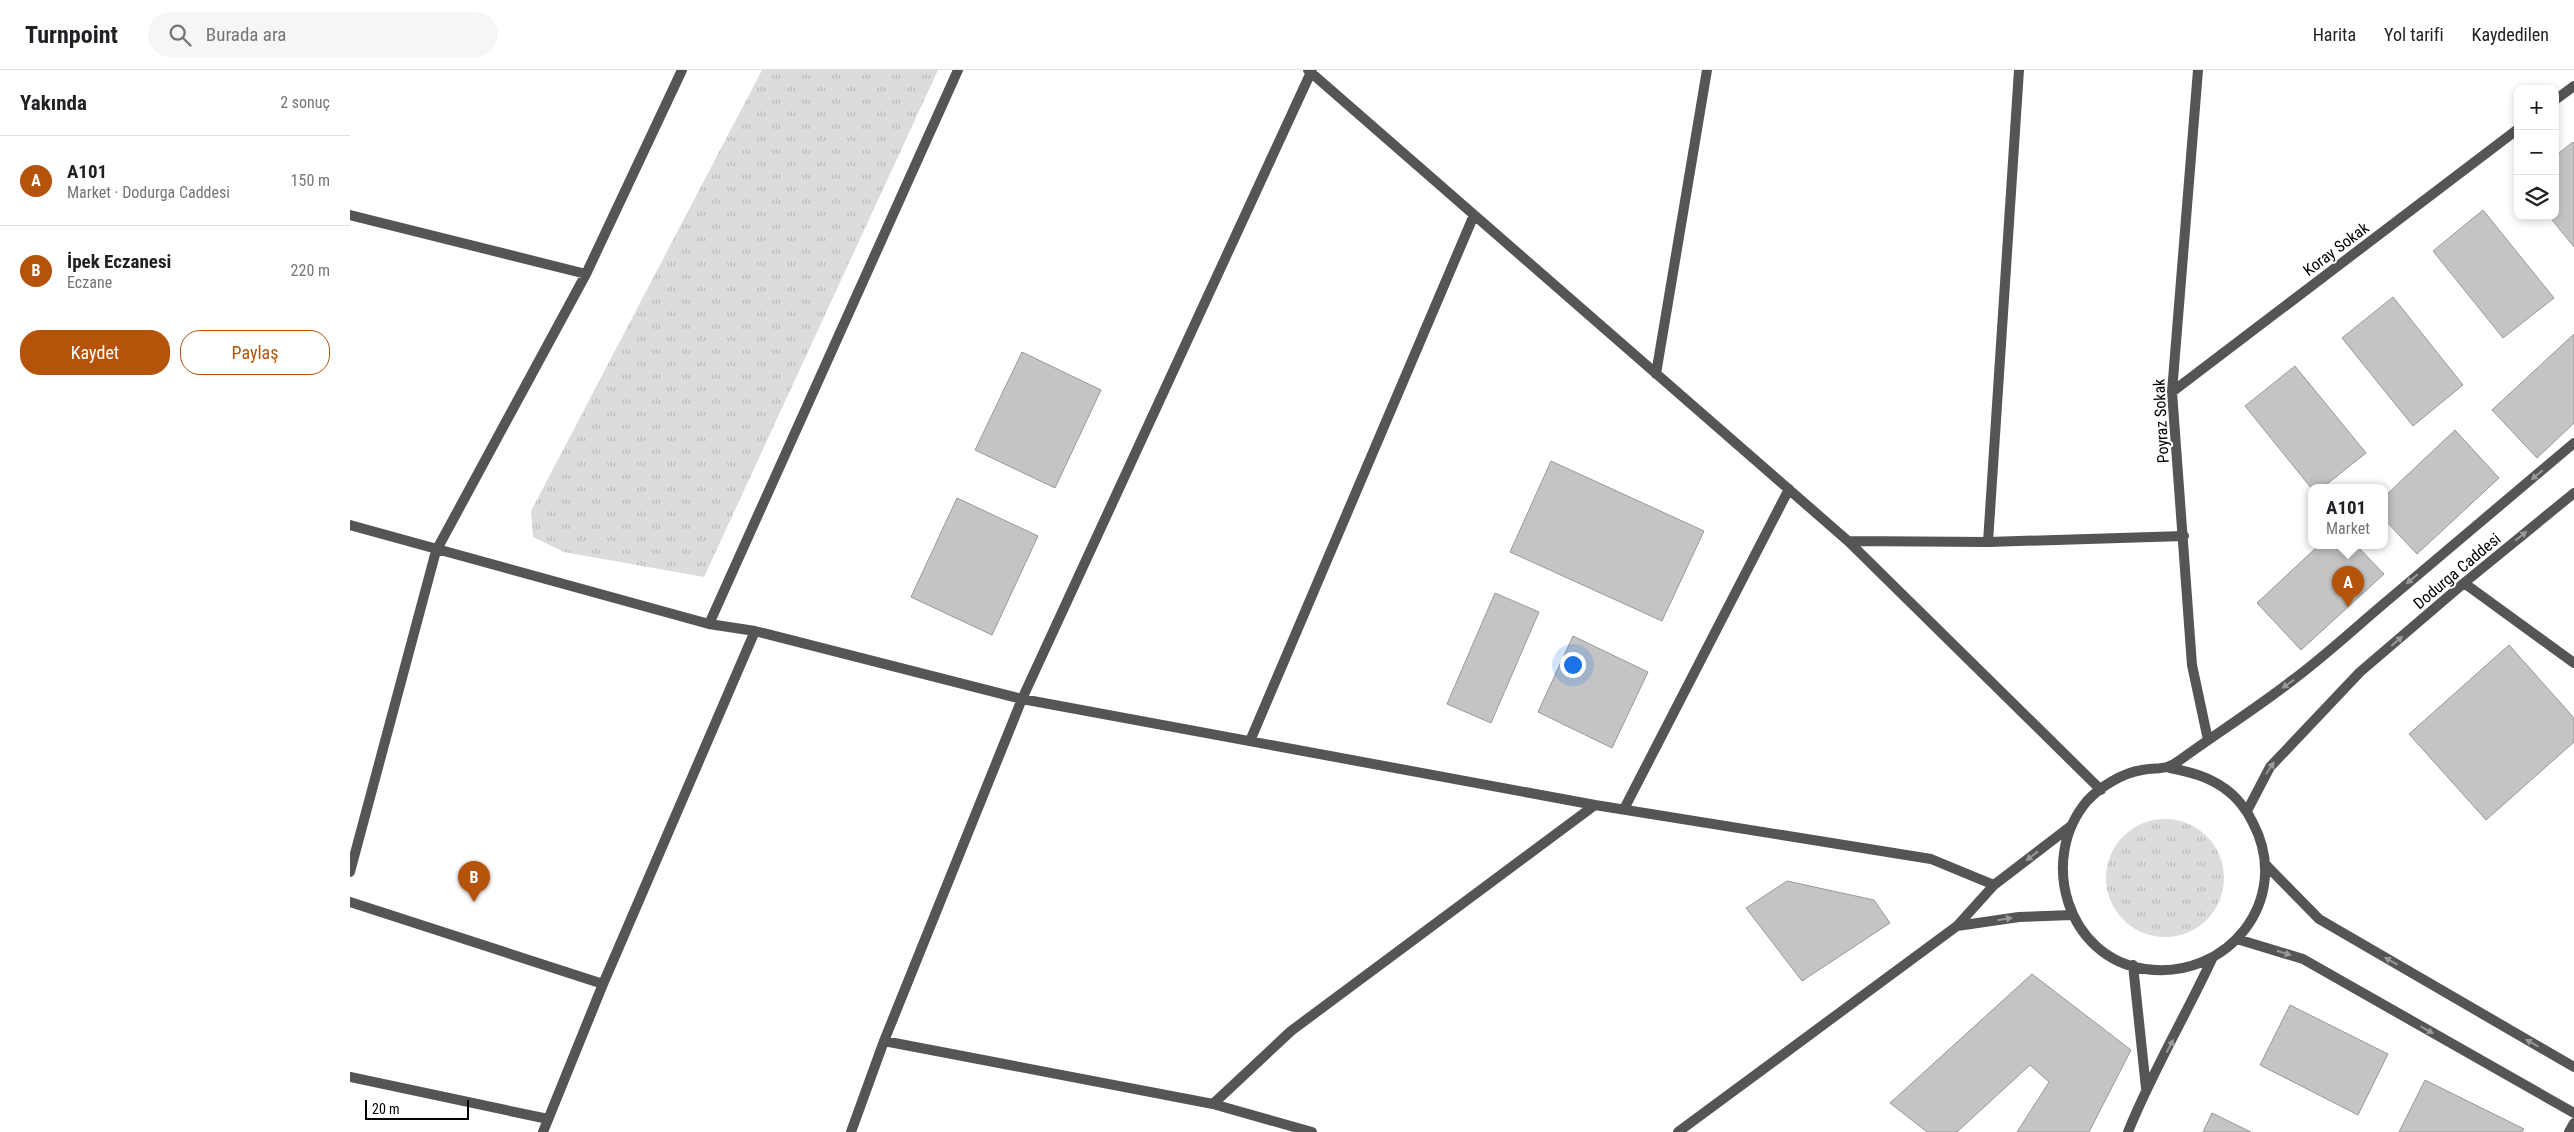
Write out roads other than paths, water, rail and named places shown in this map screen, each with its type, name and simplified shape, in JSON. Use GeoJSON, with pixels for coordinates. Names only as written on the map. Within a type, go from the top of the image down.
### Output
{"type":"FeatureCollection","features":[{"type":"Feature","properties":{"kind":"street"},"geometry":{"type":"LineString","coordinates":[[350,872],[436,551],[586,274],[682,70]]}},
{"type":"Feature","properties":{"kind":"street"},"geometry":{"type":"LineString","coordinates":[[709,624],[958,70]]}},
{"type":"Feature","properties":{"kind":"street"},"geometry":{"type":"LineString","coordinates":[[1656,374],[1707,70]]}},
{"type":"Feature","properties":{"kind":"street"},"geometry":{"type":"LineString","coordinates":[[1988,542],[2019,70]]}},
{"type":"Feature","properties":{"kind":"street","name":"Poyraz Sokak"},"geometry":{"type":"LineString","coordinates":[[2198,70],[2172,392],[2192,665],[2208,740]]}},
{"type":"Feature","properties":{"kind":"street"},"geometry":{"type":"LineString","coordinates":[[851,1132],[884,1041],[1022,699],[1310,71],[1848,541],[2101,790]]}},
{"type":"Feature","properties":{"kind":"street"},"geometry":{"type":"LineString","coordinates":[[2559,97],[2574,86]]}},
{"type":"Feature","properties":{"kind":"street","name":"Koray Sokak"},"geometry":{"type":"LineString","coordinates":[[2172,392],[2517,130]]}},
{"type":"Feature","properties":{"kind":"street"},"geometry":{"type":"LineString","coordinates":[[350,215],[586,274]]}},
{"type":"Feature","properties":{"kind":"street"},"geometry":{"type":"LineString","coordinates":[[1250,741],[1474,215]]}},
{"type":"Feature","properties":{"kind":"street"},"geometry":{"type":"LineString","coordinates":[[2170,768],[2294,679],[2574,444]]}},
{"type":"Feature","properties":{"kind":"street"},"geometry":{"type":"LineString","coordinates":[[1624,809],[1788,489]]}},
{"type":"Feature","properties":{"kind":"street","name":"Dodurga Caddesi"},"geometry":{"type":"LineString","coordinates":[[2247,811],[2270,766],[2360,672],[2464,583],[2574,493]]}},
{"type":"Feature","properties":{"kind":"street"},"geometry":{"type":"LineString","coordinates":[[350,525],[436,551],[709,624],[755,631],[1022,699],[1596,805],[1931,859],[1994,885]]}},
{"type":"Feature","properties":{"kind":"street"},"geometry":{"type":"LineString","coordinates":[[1848,541],[1988,542],[2184,536]]}},
{"type":"Feature","properties":{"kind":"street"},"geometry":{"type":"LineString","coordinates":[[2464,583],[2574,663]]}},
{"type":"Feature","properties":{"kind":"street"},"geometry":{"type":"LineString","coordinates":[[543,1132],[755,631]]}},
{"type":"Feature","properties":{"kind":"street"},"geometry":{"type":"LineString","coordinates":[[2170,768],[2200,774],[2226,789],[2247,811],[2261,838],[2266,865],[2262,898],[2249,926],[2228,948],[2202,964],[2173,971],[2142,969],[2114,958],[2090,940],[2072,914],[2063,886],[2062,855],[2071,826],[2088,800],[2112,781],[2140,770],[2170,768]]}},
{"type":"Feature","properties":{"kind":"street"},"geometry":{"type":"LineString","coordinates":[[1213,1104],[1291,1031],[1596,805]]}},
{"type":"Feature","properties":{"kind":"street"},"geometry":{"type":"LineString","coordinates":[[1678,1132],[1957,926],[1994,885],[2071,826]]}},
{"type":"Feature","properties":{"kind":"street"},"geometry":{"type":"LineString","coordinates":[[2266,865],[2319,919],[2574,1067]]}},
{"type":"Feature","properties":{"kind":"street"},"geometry":{"type":"LineString","coordinates":[[350,902],[604,984]]}},
{"type":"Feature","properties":{"kind":"street"},"geometry":{"type":"LineString","coordinates":[[1957,926],[2019,917],[2072,914]]}},
{"type":"Feature","properties":{"kind":"street"},"geometry":{"type":"LineString","coordinates":[[2237,939],[2302,959],[2574,1113]]}},
{"type":"Feature","properties":{"kind":"street"},"geometry":{"type":"LineString","coordinates":[[2128,1132],[2146,1088],[2171,1044],[2212,958]]}},
{"type":"Feature","properties":{"kind":"street"},"geometry":{"type":"LineString","coordinates":[[2133,965],[2146,1088]]}},
{"type":"Feature","properties":{"kind":"street"},"geometry":{"type":"LineString","coordinates":[[884,1041],[1213,1104],[1312,1132]]}},
{"type":"Feature","properties":{"kind":"street"},"geometry":{"type":"LineString","coordinates":[[350,1078],[548,1119]]}},
{"type":"Feature","properties":{"kind":"street"},"geometry":{"type":"LineString","coordinates":[[2569,1132],[2574,1123]]}},
{"type":"Feature","properties":{"kind":"place","name":"A101"},"geometry":{"type":"Point","coordinates":[2348,607]}},
{"type":"Feature","properties":{"kind":"place","name":"İpek Eczanesi"},"geometry":{"type":"Point","coordinates":[474,902]}}]}
